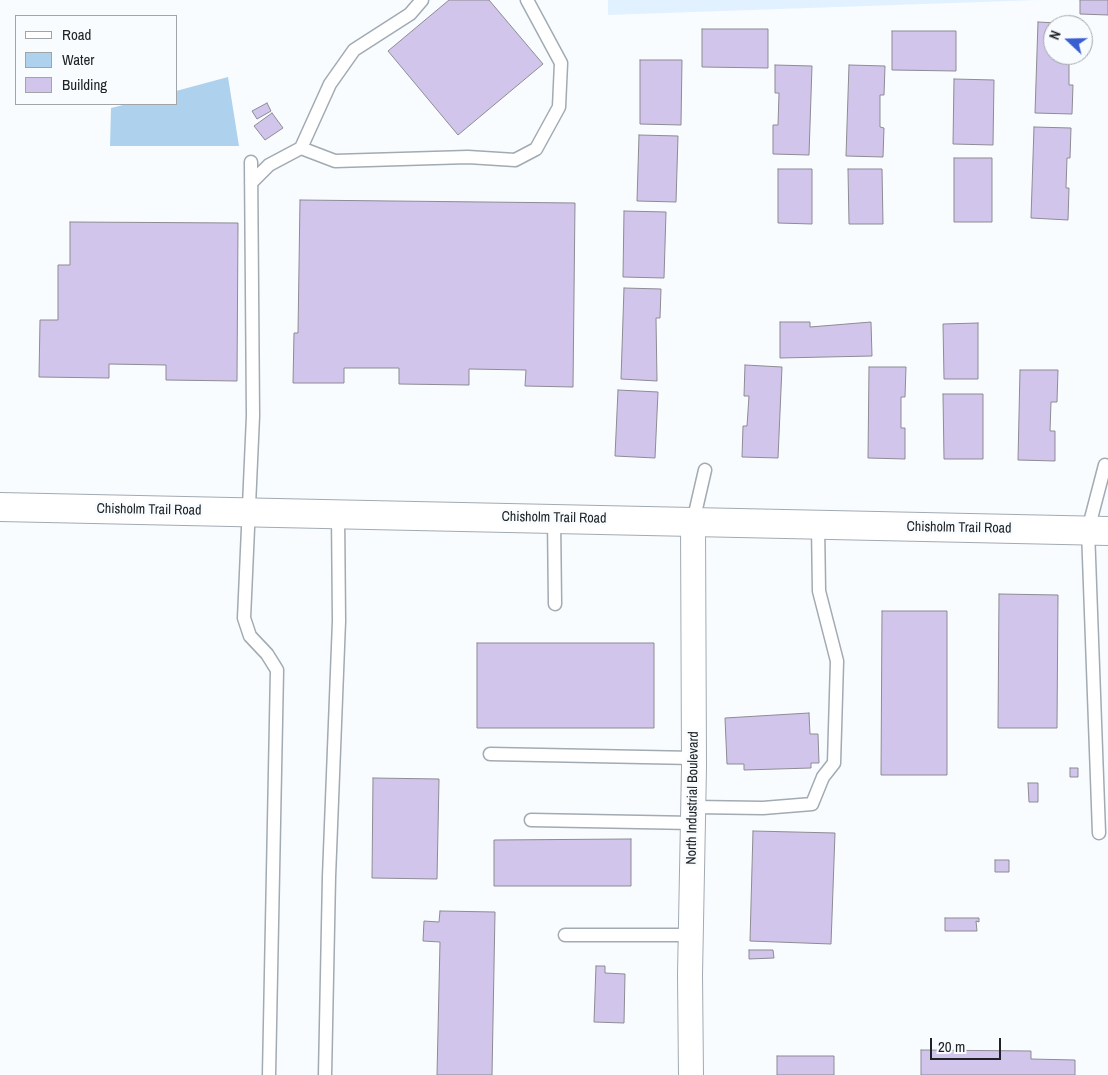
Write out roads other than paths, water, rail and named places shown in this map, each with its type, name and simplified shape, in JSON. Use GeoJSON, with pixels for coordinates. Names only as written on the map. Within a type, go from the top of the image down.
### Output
{"type":"FeatureCollection","features":[{"type":"Feature","properties":{"kind":"street","name":"Chisholm Trail Road"},"geometry":{"type":"LineString","coordinates":[[0,507],[1098,531]]}},
{"type":"Feature","properties":{"kind":"street","name":"North Industrial Boulevard"},"geometry":{"type":"LineString","coordinates":[[691,1075],[694,758],[693,522]]}},
{"type":"Feature","properties":{"kind":"lane"},"geometry":{"type":"LineString","coordinates":[[251,183],[269,165],[301,148],[330,84],[354,50],[410,14],[422,0]]}},
{"type":"Feature","properties":{"kind":"lane"},"geometry":{"type":"LineString","coordinates":[[301,148],[335,161],[468,157],[515,160],[536,149],[559,107],[561,63],[527,0]]}},
{"type":"Feature","properties":{"kind":"lane"},"geometry":{"type":"LineString","coordinates":[[251,162],[253,416],[244,618],[250,636],[268,654],[276,670],[269,1075]]}},
{"type":"Feature","properties":{"kind":"lane"},"geometry":{"type":"LineString","coordinates":[[1099,833],[1098,531],[1105,465]]}},
{"type":"Feature","properties":{"kind":"lane"},"geometry":{"type":"LineString","coordinates":[[693,522],[705,470]]}},
{"type":"Feature","properties":{"kind":"lane"},"geometry":{"type":"LineString","coordinates":[[325,1075],[329,877],[339,621],[338,513]]}},
{"type":"Feature","properties":{"kind":"lane"},"geometry":{"type":"LineString","coordinates":[[554,518],[555,604]]}},
{"type":"Feature","properties":{"kind":"lane"},"geometry":{"type":"LineString","coordinates":[[531,820],[693,815],[812,804],[822,777],[834,763],[837,661],[819,591],[818,524]]}},
{"type":"Feature","properties":{"kind":"lane"},"geometry":{"type":"LineString","coordinates":[[490,754],[694,758]]}},
{"type":"Feature","properties":{"kind":"lane"},"geometry":{"type":"LineString","coordinates":[[565,935],[691,935]]}},
{"type":"Feature","properties":{"kind":"water"},"geometry":{"type":"Polygon","coordinates":[[[228,77],[239,146],[110,146],[111,108],[123,105],[178,105],[178,90],[228,77]]]}}]}
